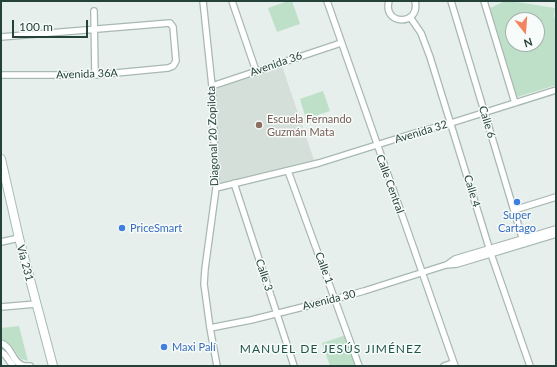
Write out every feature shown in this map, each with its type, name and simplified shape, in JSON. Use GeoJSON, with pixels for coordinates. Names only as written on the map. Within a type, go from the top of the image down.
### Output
{"type":"FeatureCollection","features":[{"type":"Feature","properties":{"kind":"main road","name":"Vía 231"},"geometry":{"type":"LineString","coordinates":[[1,159],[19,238],[53,366]]}},
{"type":"Feature","properties":{"kind":"street","name":"Diagonal 20 Zopilota"},"geometry":{"type":"LineString","coordinates":[[203,1],[212,86],[216,188],[204,284],[216,366]]}},
{"type":"Feature","properties":{"kind":"street"},"geometry":{"type":"LineString","coordinates":[[232,1],[256,71]]}},
{"type":"Feature","properties":{"kind":"street","name":"Calle Central"},"geometry":{"type":"LineString","coordinates":[[327,1],[454,364]]}},
{"type":"Feature","properties":{"kind":"street"},"geometry":{"type":"LineString","coordinates":[[389,1],[388,11],[394,18],[402,20],[407,19],[414,13],[416,2]]}},
{"type":"Feature","properties":{"kind":"street","name":"Calle 6"},"geometry":{"type":"LineString","coordinates":[[451,1],[523,241]]}},
{"type":"Feature","properties":{"kind":"street"},"geometry":{"type":"LineString","coordinates":[[484,1],[515,103]]}},
{"type":"Feature","properties":{"kind":"street"},"geometry":{"type":"LineString","coordinates":[[94,11],[95,75]]}},
{"type":"Feature","properties":{"kind":"street","name":"Calle 4"},"geometry":{"type":"LineString","coordinates":[[410,17],[421,33],[425,42],[490,251],[530,366]]}},
{"type":"Feature","properties":{"kind":"street","name":"Avenida 36A"},"geometry":{"type":"LineString","coordinates":[[1,75],[95,75],[168,68],[173,66],[176,61],[174,33],[173,27],[170,23],[94,29]]}},
{"type":"Feature","properties":{"kind":"street"},"geometry":{"type":"LineString","coordinates":[[1,37],[94,29]]}},
{"type":"Feature","properties":{"kind":"street","name":"Avenida 36"},"geometry":{"type":"LineString","coordinates":[[212,86],[341,43]]}},
{"type":"Feature","properties":{"kind":"street","name":"Avenida 32"},"geometry":{"type":"LineString","coordinates":[[216,188],[319,164],[414,133],[556,90]]}},
{"type":"Feature","properties":{"kind":"street","name":"Calle 1"},"geometry":{"type":"LineString","coordinates":[[288,171],[359,366]]}},
{"type":"Feature","properties":{"kind":"street","name":"Calle 3"},"geometry":{"type":"LineString","coordinates":[[234,184],[294,366]]}},
{"type":"Feature","properties":{"kind":"street"},"geometry":{"type":"LineString","coordinates":[[514,210],[556,197]]}},
{"type":"Feature","properties":{"kind":"street","name":"Avenida 30"},"geometry":{"type":"LineString","coordinates":[[210,328],[251,320],[364,291],[446,265],[455,260],[523,241],[556,229]]}},
{"type":"Feature","properties":{"kind":"street","name":"Avenida 30"},"geometry":{"type":"LineString","coordinates":[[523,241],[556,234]]}},
{"type":"Feature","properties":{"kind":"street"},"geometry":{"type":"LineString","coordinates":[[1,242],[19,238]]}},
{"type":"Feature","properties":{"kind":"street"},"geometry":{"type":"LineString","coordinates":[[1,307],[36,304]]}},
{"type":"Feature","properties":{"kind":"street"},"geometry":{"type":"LineString","coordinates":[[1,343],[5,344],[20,365],[30,366]]}},
{"type":"Feature","properties":{"kind":"street"},"geometry":{"type":"LineString","coordinates":[[1,352],[13,366]]}},
{"type":"Feature","properties":{"kind":"street"},"geometry":{"type":"LineString","coordinates":[[444,366],[454,364]]}},
{"type":"Feature","properties":{"kind":"shaded area","name":"Escuela Fernando Guzmán Mata"},"geometry":{"type":"Polygon","coordinates":[[[282,66],[314,160],[220,183],[215,89],[282,66]]]}},
{"type":"Feature","properties":{"kind":"green space"},"geometry":{"type":"Polygon","coordinates":[[[292,1],[300,24],[277,32],[268,8],[292,1]]]}},
{"type":"Feature","properties":{"kind":"green space"},"geometry":{"type":"Polygon","coordinates":[[[505,1],[511,1],[555,8],[556,85],[517,97],[490,8],[505,1]]]}},
{"type":"Feature","properties":{"kind":"green space"},"geometry":{"type":"Polygon","coordinates":[[[323,91],[330,111],[306,119],[300,99],[323,91]]]}},
{"type":"Feature","properties":{"kind":"green space"},"geometry":{"type":"Polygon","coordinates":[[[19,326],[28,361],[21,359],[10,344],[1,340],[1,328],[19,326]]]}},
{"type":"Feature","properties":{"kind":"green space"},"geometry":{"type":"Polygon","coordinates":[[[346,335],[357,366],[330,366],[322,343],[346,335]]]}},
{"type":"Feature","properties":{"kind":"place","name":"Escuela Fernando Guzmán Mata"},"geometry":{"type":"Point","coordinates":[259,125]}},
{"type":"Feature","properties":{"kind":"place","name":"Super Cartago"},"geometry":{"type":"Point","coordinates":[517,202]}},
{"type":"Feature","properties":{"kind":"place","name":"PriceSmart"},"geometry":{"type":"Point","coordinates":[122,228]}},
{"type":"Feature","properties":{"kind":"place","name":"Maxi Palí"},"geometry":{"type":"Point","coordinates":[164,347]}},
{"type":"Feature","properties":{"kind":"district","name":"MANUEL DE JESÚS JIMÉNEZ"},"geometry":{"type":"Point","coordinates":[331,349]}}]}
